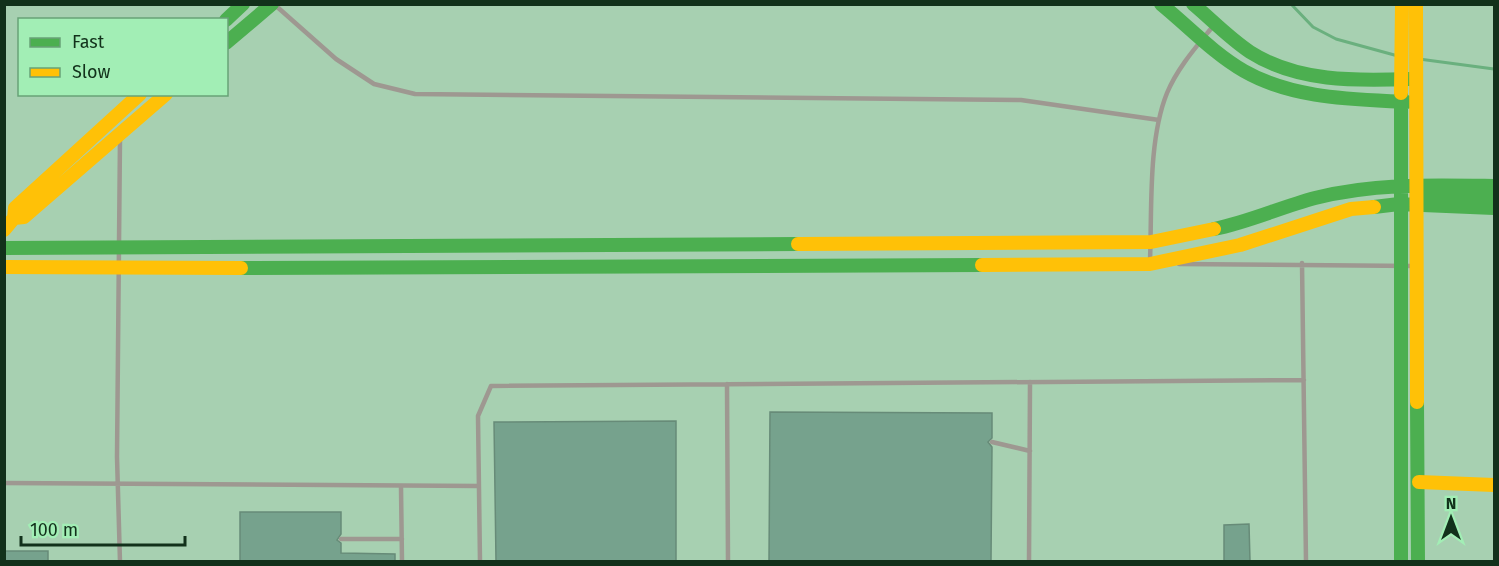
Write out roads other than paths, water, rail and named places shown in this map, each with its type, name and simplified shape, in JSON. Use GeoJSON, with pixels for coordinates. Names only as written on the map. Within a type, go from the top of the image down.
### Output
{"type":"FeatureCollection","features":[{"type":"Feature","properties":{"kind":"street"},"geometry":{"type":"LineString","coordinates":[[228,18],[243,4]]}},
{"type":"Feature","properties":{"kind":"street"},"geometry":{"type":"LineString","coordinates":[[228,41],[273,4]]}},
{"type":"Feature","properties":{"kind":"street"},"geometry":{"type":"LineString","coordinates":[[1161,4],[1202,40],[1244,72],[1269,83],[1313,94],[1415,102]]}},
{"type":"Feature","properties":{"kind":"street"},"geometry":{"type":"LineString","coordinates":[[1193,4],[1257,56],[1282,68],[1326,79],[1400,79],[1415,72]]}},
{"type":"Feature","properties":{"kind":"street"},"geometry":{"type":"LineString","coordinates":[[1401,561],[1399,204],[1402,4]]}},
{"type":"Feature","properties":{"kind":"street"},"geometry":{"type":"LineString","coordinates":[[1416,4],[1418,561]]}},
{"type":"Feature","properties":{"kind":"street"},"geometry":{"type":"LineString","coordinates":[[4,230],[14,218],[15,208],[138,96]]}},
{"type":"Feature","properties":{"kind":"street"},"geometry":{"type":"LineString","coordinates":[[14,218],[24,217],[164,96]]}},
{"type":"Feature","properties":{"kind":"street"},"geometry":{"type":"LineString","coordinates":[[4,248],[492,248],[1151,243],[1234,225],[1316,198],[1400,185],[1416,195],[1494,208]]}},
{"type":"Feature","properties":{"kind":"street"},"geometry":{"type":"LineString","coordinates":[[4,267],[488,269],[1150,264],[1240,245],[1351,209],[1399,204],[1416,195],[1494,186]]}},
{"type":"Feature","properties":{"kind":"street"},"geometry":{"type":"LineString","coordinates":[[1416,195],[1494,197]]}},
{"type":"Feature","properties":{"kind":"street"},"geometry":{"type":"LineString","coordinates":[[1400,378],[1418,377]]}},
{"type":"Feature","properties":{"kind":"street"},"geometry":{"type":"LineString","coordinates":[[1419,482],[1494,484]]}},
{"type":"Feature","properties":{"kind":"lane"},"geometry":{"type":"LineString","coordinates":[[273,4],[336,59],[374,84],[415,94],[1021,100],[1159,120]]}},
{"type":"Feature","properties":{"kind":"lane"},"geometry":{"type":"LineString","coordinates":[[1216,23],[1182,65],[1167,92],[1159,120],[1150,264],[1302,263],[1416,266]]}},
{"type":"Feature","properties":{"kind":"lane"},"geometry":{"type":"LineString","coordinates":[[120,134],[120,561]]}},
{"type":"Feature","properties":{"kind":"lane"},"geometry":{"type":"LineString","coordinates":[[1302,263],[1306,561]]}},
{"type":"Feature","properties":{"kind":"lane"},"geometry":{"type":"LineString","coordinates":[[480,561],[478,416],[491,386],[1304,381]]}},
{"type":"Feature","properties":{"kind":"lane"},"geometry":{"type":"LineString","coordinates":[[1029,561],[1030,382]]}},
{"type":"Feature","properties":{"kind":"lane"},"geometry":{"type":"LineString","coordinates":[[727,384],[728,561]]}},
{"type":"Feature","properties":{"kind":"lane"},"geometry":{"type":"LineString","coordinates":[[992,442],[1030,451]]}},
{"type":"Feature","properties":{"kind":"lane"},"geometry":{"type":"LineString","coordinates":[[4,483],[479,486]]}},
{"type":"Feature","properties":{"kind":"lane"},"geometry":{"type":"LineString","coordinates":[[401,487],[402,561]]}},
{"type":"Feature","properties":{"kind":"lane"},"geometry":{"type":"LineString","coordinates":[[341,539],[402,539]]}},
{"type":"Feature","properties":{"kind":"waterway"},"geometry":{"type":"LineString","coordinates":[[1291,4],[1313,27],[1336,39],[1398,56]]}},
{"type":"Feature","properties":{"kind":"waterway"},"geometry":{"type":"LineString","coordinates":[[1419,59],[1494,69]]}}]}
